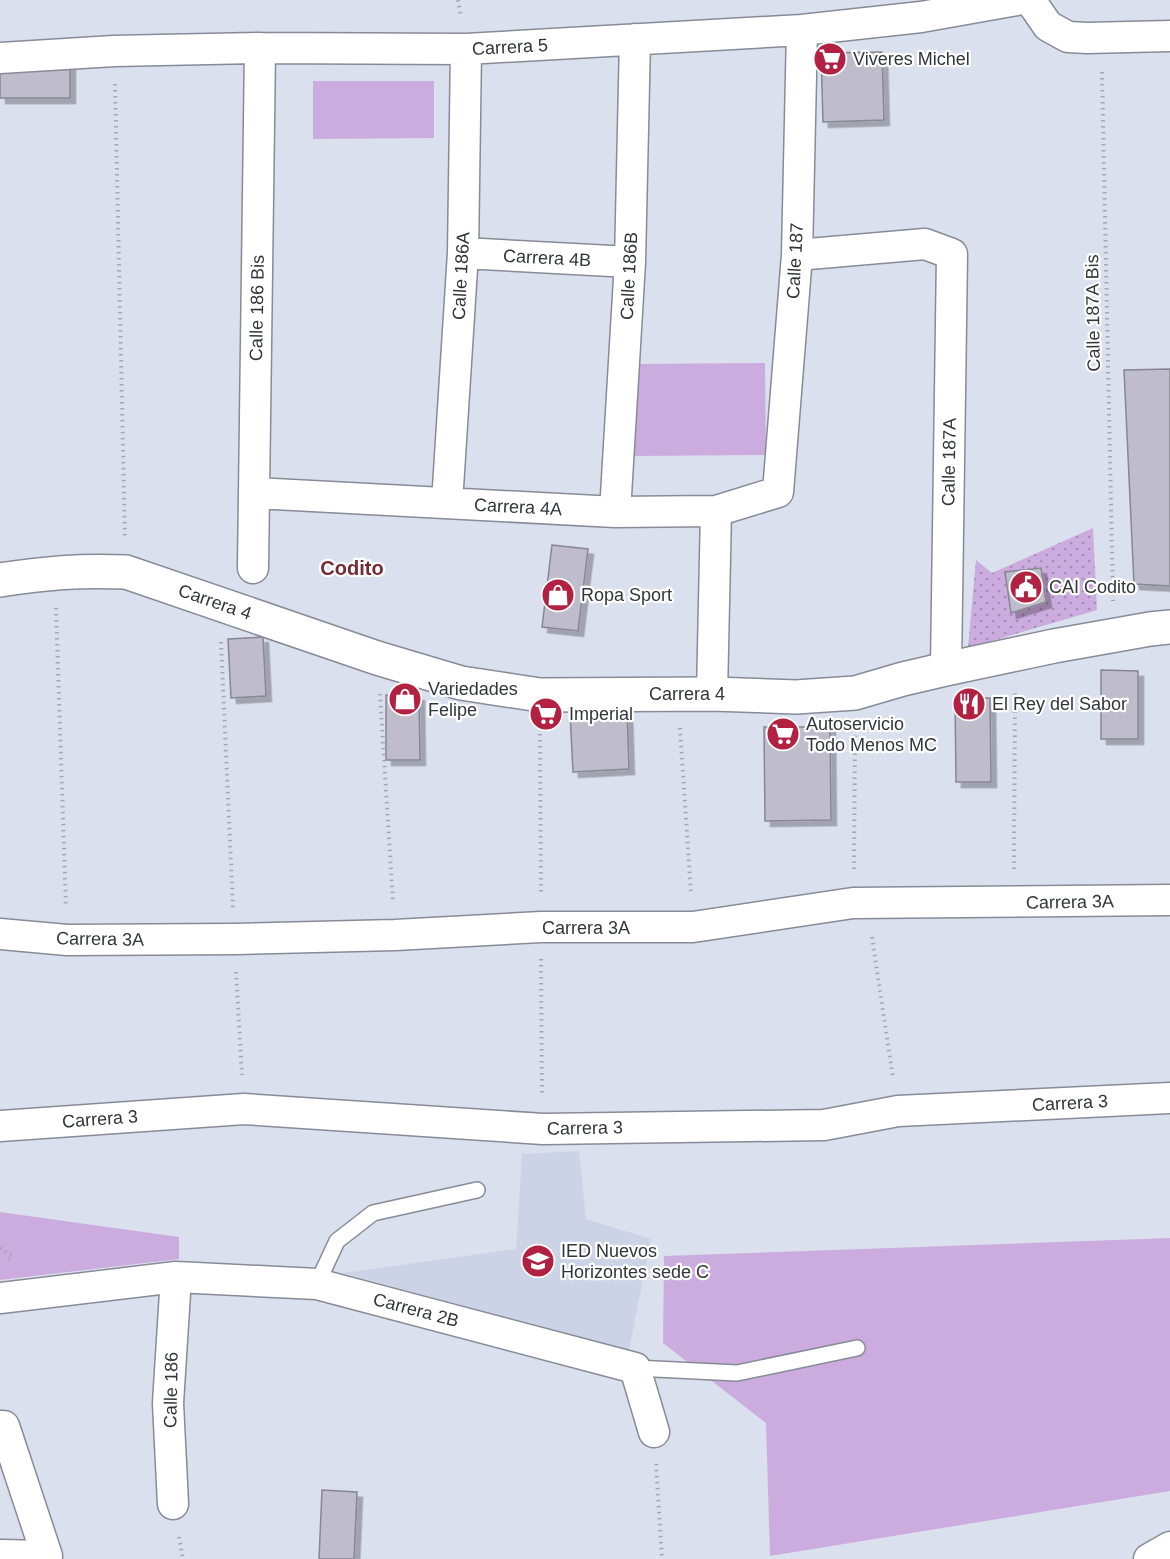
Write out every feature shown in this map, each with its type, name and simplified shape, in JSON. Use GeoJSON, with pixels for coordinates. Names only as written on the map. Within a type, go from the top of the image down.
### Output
{"type":"FeatureCollection","features":[{"type":"Feature","properties":{"kind":"street","name":"Carrera 5"},"geometry":{"type":"LineString","coordinates":[[0,58],[114,51],[260,48],[466,49],[802,30],[921,17],[1017,0]]}},
{"type":"Feature","properties":{"kind":"street"},"geometry":{"type":"LineString","coordinates":[[1030,0],[1048,26],[1068,37],[1170,36]]}},
{"type":"Feature","properties":{"kind":"street","name":"Calle 187"},"geometry":{"type":"LineString","coordinates":[[778,492],[797,255],[802,30]]}},
{"type":"Feature","properties":{"kind":"street","name":"Calle 186B"},"geometry":{"type":"LineString","coordinates":[[615,512],[630,262],[635,39]]}},
{"type":"Feature","properties":{"kind":"street","name":"Calle 186 Bis"},"geometry":{"type":"LineString","coordinates":[[254,568],[260,48]]}},
{"type":"Feature","properties":{"kind":"street","name":"Calle 186A"},"geometry":{"type":"LineString","coordinates":[[447,503],[463,253],[466,49]]}},
{"type":"Feature","properties":{"kind":"street","name":"Calle 187A"},"geometry":{"type":"LineString","coordinates":[[797,255],[925,244],[952,255],[946,669]]}},
{"type":"Feature","properties":{"kind":"street","name":"Carrera 4B"},"geometry":{"type":"LineString","coordinates":[[463,253],[630,262]]}},
{"type":"Feature","properties":{"kind":"street","name":"Carrera 4A"},"geometry":{"type":"LineString","coordinates":[[255,493],[615,512],[716,512],[778,492]]}},
{"type":"Feature","properties":{"kind":"street"},"geometry":{"type":"LineString","coordinates":[[712,694],[716,512]]}},
{"type":"Feature","properties":{"kind":"street","name":"Carrera 4"},"geometry":{"type":"LineString","coordinates":[[0,580],[55,572],[87,570],[126,572],[377,658],[461,683],[540,694],[712,694],[796,697],[855,693],[903,679],[1016,654],[1150,628],[1170,627]]}},
{"type":"Feature","properties":{"kind":"street","name":"Carrera 3A"},"geometry":{"type":"LineString","coordinates":[[0,934],[67,940],[235,939],[395,935],[541,927],[693,927],[860,903],[1170,900]]}},
{"type":"Feature","properties":{"kind":"street","name":"Carrera 3"},"geometry":{"type":"LineString","coordinates":[[0,1126],[244,1109],[543,1129],[824,1125],[898,1112],[1170,1098]]}},
{"type":"Feature","properties":{"kind":"street","name":"Carrera 2B"},"geometry":{"type":"LineString","coordinates":[[0,1298],[176,1277],[317,1284],[635,1368]]}},
{"type":"Feature","properties":{"kind":"street","name":"Calle 186"},"geometry":{"type":"LineString","coordinates":[[172,1504],[168,1403],[176,1277]]}},
{"type":"Feature","properties":{"kind":"street"},"geometry":{"type":"LineString","coordinates":[[635,1368],[654,1432]]}},
{"type":"Feature","properties":{"kind":"street"},"geometry":{"type":"LineString","coordinates":[[0,1555],[47,1556],[2,1426]]}},
{"type":"Feature","properties":{"kind":"street"},"geometry":{"type":"LineString","coordinates":[[1149,1559],[1170,1547]]}},
{"type":"Feature","properties":{"kind":"lane"},"geometry":{"type":"LineString","coordinates":[[317,1284],[337,1241],[373,1213],[477,1190]]}},
{"type":"Feature","properties":{"kind":"lane"},"geometry":{"type":"LineString","coordinates":[[635,1368],[737,1373],[857,1348]]}},
{"type":"Feature","properties":{"kind":"path","name":"Calle 187A Bis"},"geometry":{"type":"LineString","coordinates":[[1087,38],[1101,62],[1114,635]]}},
{"type":"Feature","properties":{"kind":"path"},"geometry":{"type":"LineString","coordinates":[[114,51],[125,540]]}},
{"type":"Feature","properties":{"kind":"path"},"geometry":{"type":"LineString","coordinates":[[55,572],[67,940]]}},
{"type":"Feature","properties":{"kind":"path"},"geometry":{"type":"LineString","coordinates":[[219,603],[244,1109]]}},
{"type":"Feature","properties":{"kind":"path"},"geometry":{"type":"LineString","coordinates":[[1014,902],[1016,654]]}},
{"type":"Feature","properties":{"kind":"path"},"geometry":{"type":"LineString","coordinates":[[377,658],[395,935]]}},
{"type":"Feature","properties":{"kind":"path"},"geometry":{"type":"LineString","coordinates":[[855,693],[860,903],[898,1112]]}},
{"type":"Feature","properties":{"kind":"path"},"geometry":{"type":"LineString","coordinates":[[540,694],[543,1129]]}},
{"type":"Feature","properties":{"kind":"path"},"geometry":{"type":"LineString","coordinates":[[678,694],[693,927]]}},
{"type":"Feature","properties":{"kind":"path"},"geometry":{"type":"LineString","coordinates":[[0,1248],[12,1256],[0,1268]]}},
{"type":"Feature","properties":{"kind":"path"},"geometry":{"type":"LineString","coordinates":[[654,1432],[662,1559]]}},
{"type":"Feature","properties":{"kind":"shaded area"},"geometry":{"type":"Polygon","coordinates":[[[313,81],[434,81],[434,138],[313,139],[313,81]]]}},
{"type":"Feature","properties":{"kind":"shaded area"},"geometry":{"type":"Polygon","coordinates":[[[765,363],[766,455],[631,456],[631,364],[765,363]]]}},
{"type":"Feature","properties":{"kind":"shaded area"},"geometry":{"type":"Polygon","coordinates":[[[1093,528],[1097,610],[968,648],[976,560],[992,573],[1093,528]]]}},
{"type":"Feature","properties":{"kind":"shaded area","name":"IED Nuevos Horizontes sede C"},"geometry":{"type":"Polygon","coordinates":[[[579,1151],[586,1219],[651,1239],[629,1350],[343,1273],[516,1249],[522,1154],[579,1151]]]}},
{"type":"Feature","properties":{"kind":"shaded area"},"geometry":{"type":"Polygon","coordinates":[[[0,1212],[179,1237],[179,1259],[0,1280],[0,1212]]]}},
{"type":"Feature","properties":{"kind":"shaded area"},"geometry":{"type":"Polygon","coordinates":[[[1170,1238],[1170,1491],[770,1556],[766,1423],[663,1343],[664,1256],[1170,1238]]]}},
{"type":"Feature","properties":{"kind":"building"},"geometry":{"type":"Polygon","coordinates":[[[882,52],[884,120],[823,122],[821,53],[882,52]]]}},
{"type":"Feature","properties":{"kind":"building"},"geometry":{"type":"Polygon","coordinates":[[[0,62],[70,62],[70,98],[0,98],[0,62]]]}},
{"type":"Feature","properties":{"kind":"building"},"geometry":{"type":"Polygon","coordinates":[[[1170,369],[1170,586],[1134,584],[1124,370],[1170,369]]]}},
{"type":"Feature","properties":{"kind":"building"},"geometry":{"type":"Polygon","coordinates":[[[552,545],[588,549],[578,631],[542,627],[552,545]]]}},
{"type":"Feature","properties":{"kind":"building","name":"CAI Codito"},"geometry":{"type":"Polygon","coordinates":[[[1041,568],[1046,602],[1011,613],[1005,572],[1041,568]]]}},
{"type":"Feature","properties":{"kind":"building"},"geometry":{"type":"Polygon","coordinates":[[[263,637],[266,696],[231,698],[228,639],[263,637]]]}},
{"type":"Feature","properties":{"kind":"building"},"geometry":{"type":"Polygon","coordinates":[[[1101,670],[1138,671],[1138,739],[1101,739],[1101,670]]]}},
{"type":"Feature","properties":{"kind":"building"},"geometry":{"type":"Polygon","coordinates":[[[386,695],[419,695],[420,760],[386,760],[386,695]]]}},
{"type":"Feature","properties":{"kind":"building"},"geometry":{"type":"Polygon","coordinates":[[[955,698],[990,698],[991,782],[956,782],[955,698]]]}},
{"type":"Feature","properties":{"kind":"building"},"geometry":{"type":"Polygon","coordinates":[[[627,710],[629,769],[573,772],[570,713],[627,710]]]}},
{"type":"Feature","properties":{"kind":"building"},"geometry":{"type":"Polygon","coordinates":[[[764,727],[830,727],[831,820],[765,821],[764,727]]]}},
{"type":"Feature","properties":{"kind":"building"},"geometry":{"type":"Polygon","coordinates":[[[322,1490],[357,1492],[354,1559],[319,1559],[322,1490]]]}},
{"type":"Feature","properties":{"kind":"place","name":"Viveres Michel"},"geometry":{"type":"Point","coordinates":[830,59]}},
{"type":"Feature","properties":{"kind":"place","name":"CAI Codito"},"geometry":{"type":"Point","coordinates":[1026,587]}},
{"type":"Feature","properties":{"kind":"place","name":"Ropa Sport"},"geometry":{"type":"Point","coordinates":[558,595]}},
{"type":"Feature","properties":{"kind":"place","name":"Variedades Felipe"},"geometry":{"type":"Point","coordinates":[405,699]}},
{"type":"Feature","properties":{"kind":"place","name":"El Rey del Sabor"},"geometry":{"type":"Point","coordinates":[969,704]}},
{"type":"Feature","properties":{"kind":"place","name":"Imperial"},"geometry":{"type":"Point","coordinates":[546,714]}},
{"type":"Feature","properties":{"kind":"place","name":"Autoservicio Todo Menos MC"},"geometry":{"type":"Point","coordinates":[783,734]}},
{"type":"Feature","properties":{"kind":"place","name":"IED Nuevos Horizontes sede C"},"geometry":{"type":"Point","coordinates":[538,1261]}},
{"type":"Feature","properties":{"kind":"district","name":"Codito"},"geometry":{"type":"Point","coordinates":[352,568]}}]}
